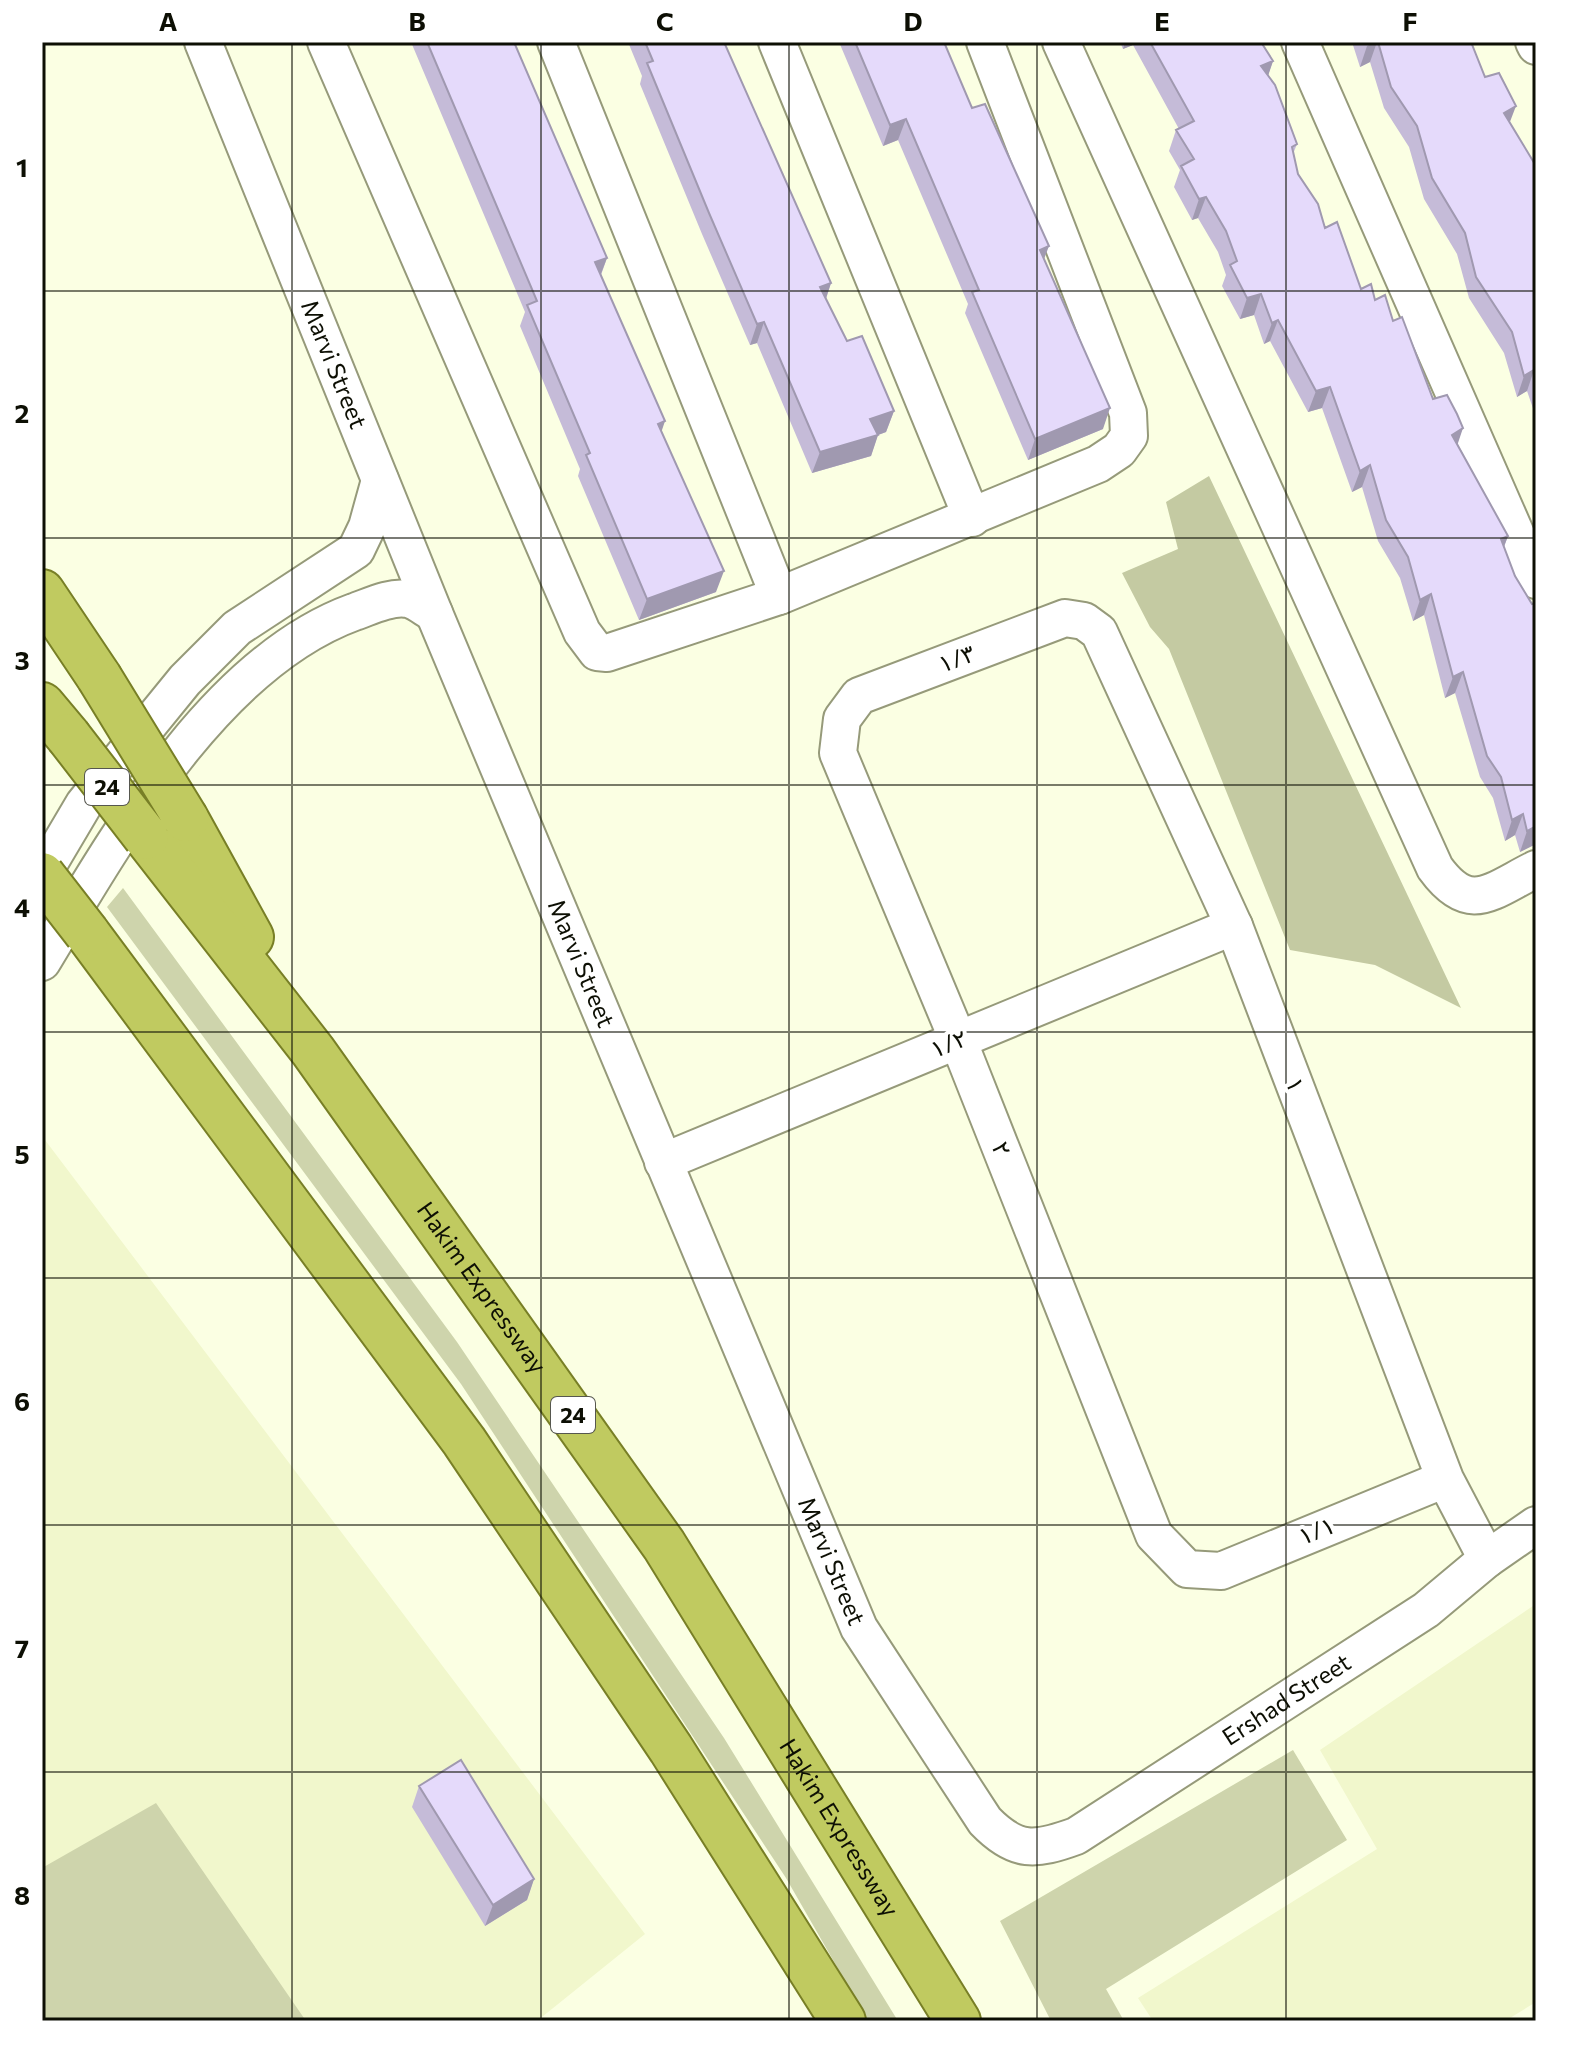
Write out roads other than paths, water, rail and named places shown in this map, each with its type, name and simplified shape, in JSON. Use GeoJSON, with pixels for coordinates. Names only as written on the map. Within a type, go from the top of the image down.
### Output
{"type":"FeatureCollection","features":[{"type":"Feature","properties":{"kind":"highway"},"geometry":{"type":"LineString","coordinates":[[42,592],[99,677],[186,819],[313,1051]]}},
{"type":"Feature","properties":{"kind":"highway","name":"Hakim Expressway"},"geometry":{"type":"LineString","coordinates":[[55,720],[313,1051],[664,1545],[958,2021]]}},
{"type":"Feature","properties":{"kind":"highway"},"geometry":{"type":"LineString","coordinates":[[42,875],[464,1441],[671,1749],[843,2021]]}},
{"type":"Feature","properties":{"kind":"street","name":"Marvi Street"},"geometry":{"type":"LineString","coordinates":[[203,42],[434,613],[859,1628],[985,1821],[1000,1835],[1023,1848]]}},
{"type":"Feature","properties":{"kind":"street"},"geometry":{"type":"LineString","coordinates":[[326,42],[589,645],[597,652],[617,653],[779,596],[972,518],[1098,464],[1119,450],[1129,436],[1128,413],[985,42]]}},
{"type":"Feature","properties":{"kind":"street"},"geometry":{"type":"LineString","coordinates":[[556,42],[779,596]]}},
{"type":"Feature","properties":{"kind":"street"},"geometry":{"type":"LineString","coordinates":[[777,42],[972,518]]}},
{"type":"Feature","properties":{"kind":"street"},"geometry":{"type":"LineString","coordinates":[[1061,42],[1435,868],[1450,890],[1469,898],[1487,893],[1536,869]]}},
{"type":"Feature","properties":{"kind":"street"},"geometry":{"type":"LineString","coordinates":[[1300,42],[1536,580]]}},
{"type":"Feature","properties":{"kind":"street"},"geometry":{"type":"LineString","coordinates":[[42,875],[84,804],[185,680],[237,628],[356,550],[367,527],[380,480]]}},
{"type":"Feature","properties":{"kind":"street"},"geometry":{"type":"LineString","coordinates":[[42,962],[112,844],[210,715],[278,653],[314,630],[384,601],[407,599],[434,613]]}},
{"type":"Feature","properties":{"kind":"street","name":"۱/۳"},"geometry":{"type":"LineString","coordinates":[[842,719],[859,696],[1065,618],[1084,621]]}},
{"type":"Feature","properties":{"kind":"street","name":"۱"},"geometry":{"type":"LineString","coordinates":[[1084,621],[1099,632],[1234,926],[1445,1479],[1487,1559]]}},
{"type":"Feature","properties":{"kind":"street","name":"۲"},"geometry":{"type":"LineString","coordinates":[[842,719],[838,753],[958,1040],[1154,1535],[1187,1569]]}},
{"type":"Feature","properties":{"kind":"street","name":"۱/۲"},"geometry":{"type":"LineString","coordinates":[[663,1162],[1234,926]]}},
{"type":"Feature","properties":{"kind":"street","name":"۱/۱"},"geometry":{"type":"LineString","coordinates":[[1187,1569],[1221,1571],[1445,1479]]}},
{"type":"Feature","properties":{"kind":"street","name":"Ershad Street"},"geometry":{"type":"LineString","coordinates":[[1023,1848],[1052,1845],[1076,1836],[1426,1610],[1487,1559],[1536,1525]]}}]}
